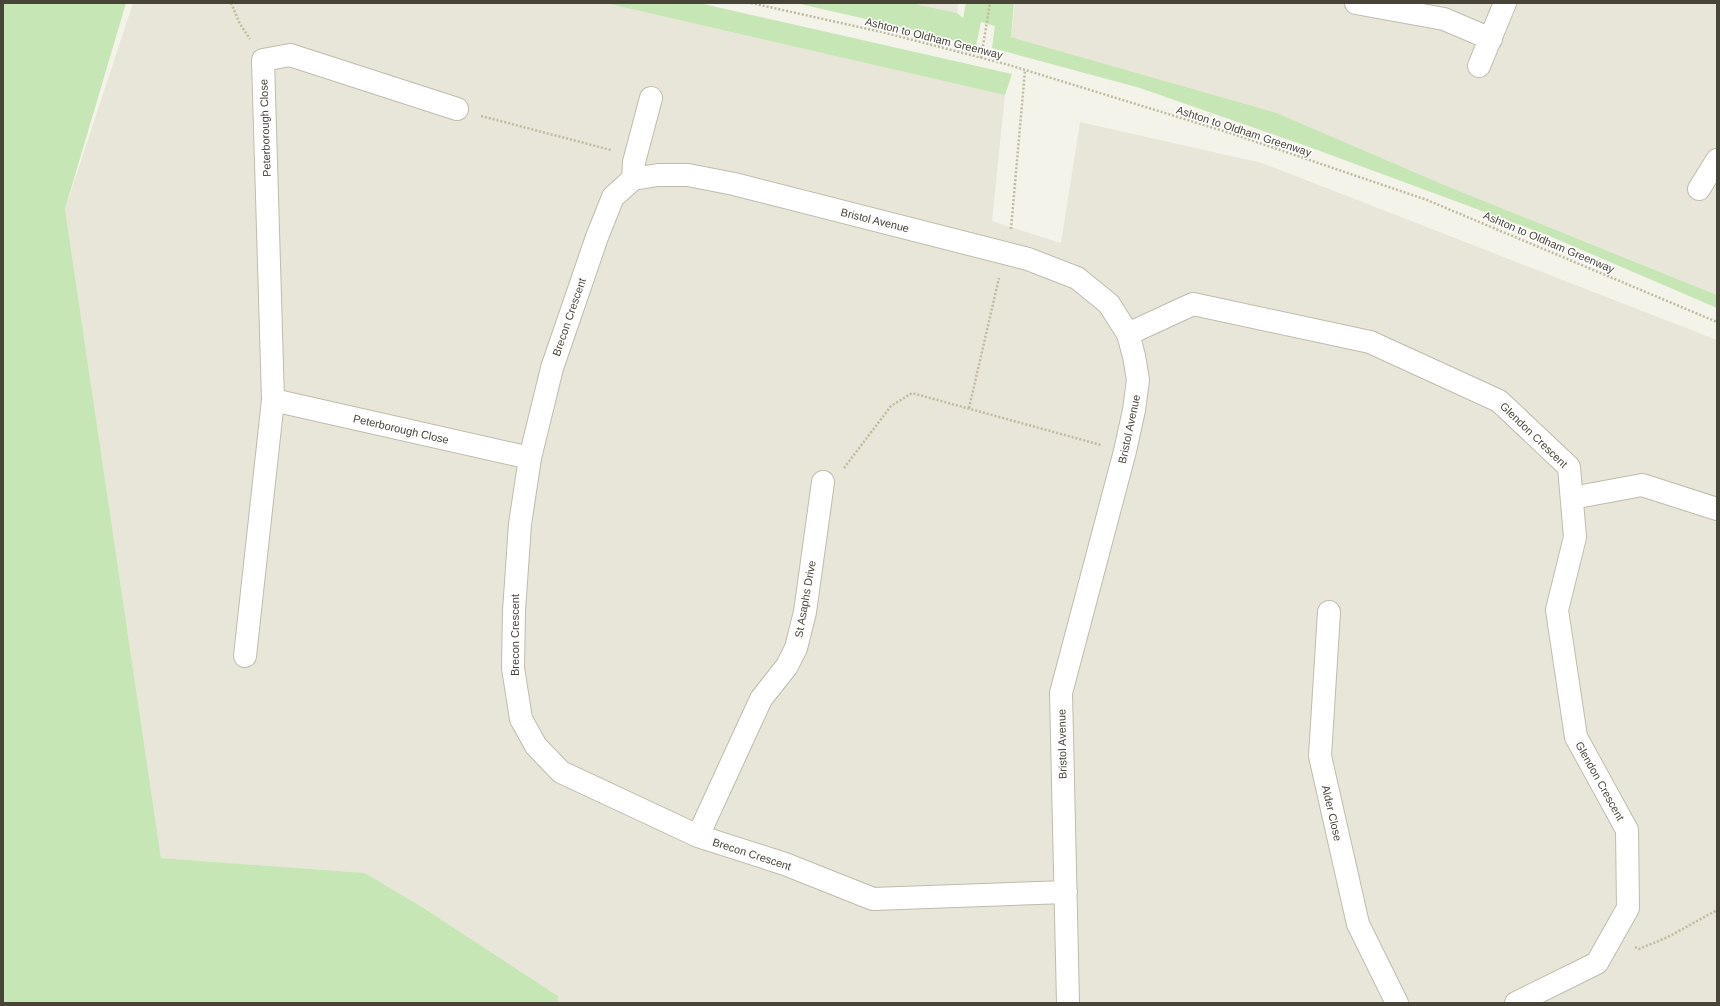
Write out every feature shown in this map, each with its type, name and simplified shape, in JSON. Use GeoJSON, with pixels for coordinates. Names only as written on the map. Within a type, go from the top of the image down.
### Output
{"type":"FeatureCollection","features":[{"type":"Feature","properties":{"kind":"street"},"geometry":{"type":"LineString","coordinates":[[1356,3],[1444,19],[1491,39]]}},
{"type":"Feature","properties":{"kind":"street"},"geometry":{"type":"LineString","coordinates":[[1480,66],[1505,3]]}},
{"type":"Feature","properties":{"kind":"street"},"geometry":{"type":"LineString","coordinates":[[263,60],[290,55],[458,109]]}},
{"type":"Feature","properties":{"kind":"street","name":"Peterborough Close"},"geometry":{"type":"LineString","coordinates":[[245,656],[273,400],[263,60]]}},
{"type":"Feature","properties":{"kind":"street"},"geometry":{"type":"LineString","coordinates":[[633,179],[635,157],[650,98]]}},
{"type":"Feature","properties":{"kind":"street"},"geometry":{"type":"LineString","coordinates":[[1699,189],[1717,160]]}},
{"type":"Feature","properties":{"kind":"street","name":"Bristol Avenue"},"geometry":{"type":"LineString","coordinates":[[633,179],[658,174],[688,175],[734,184],[1028,259],[1076,278],[1109,304],[1128,334],[1138,380],[1134,410],[1125,452],[1061,693],[1068,1003]]}},
{"type":"Feature","properties":{"kind":"street","name":"Brecon Crescent"},"geometry":{"type":"LineString","coordinates":[[633,179],[613,197],[597,238],[552,368],[530,458],[520,524],[514,611],[513,668],[521,719],[536,746],[561,772],[698,836],[785,864],[873,899],[1066,892]]}},
{"type":"Feature","properties":{"kind":"street","name":"Glendon Crescent"},"geometry":{"type":"LineString","coordinates":[[1128,334],[1193,304],[1370,342],[1499,401],[1569,466],[1575,537],[1557,610],[1576,737],[1627,830],[1628,908],[1597,963],[1516,1003]]}},
{"type":"Feature","properties":{"kind":"street","name":"Peterborough Close"},"geometry":{"type":"LineString","coordinates":[[273,400],[530,458]]}},
{"type":"Feature","properties":{"kind":"street","name":"St Asaphs Drive"},"geometry":{"type":"LineString","coordinates":[[698,836],[761,699],[787,666],[796,648],[805,612],[823,482]]}},
{"type":"Feature","properties":{"kind":"street"},"geometry":{"type":"LineString","coordinates":[[1572,498],[1642,485],[1717,509]]}},
{"type":"Feature","properties":{"kind":"street","name":"Alder Close"},"geometry":{"type":"LineString","coordinates":[[1329,612],[1320,756],[1358,924],[1397,1003]]}},
{"type":"Feature","properties":{"kind":"path"},"geometry":{"type":"LineString","coordinates":[[231,3],[240,24],[263,60]]}},
{"type":"Feature","properties":{"kind":"path","name":"Ashton to Oldham Greenway"},"geometry":{"type":"LineString","coordinates":[[751,3],[886,33],[981,58],[1230,133],[1427,200],[1717,322]]}},
{"type":"Feature","properties":{"kind":"path"},"geometry":{"type":"LineString","coordinates":[[981,58],[990,3]]}},
{"type":"Feature","properties":{"kind":"path"},"geometry":{"type":"LineString","coordinates":[[969,408],[1010,237],[1025,70]]}},
{"type":"Feature","properties":{"kind":"path"},"geometry":{"type":"LineString","coordinates":[[458,109],[635,157]]}},
{"type":"Feature","properties":{"kind":"path"},"geometry":{"type":"LineString","coordinates":[[823,482],[838,475],[891,406],[912,393],[1125,452]]}},
{"type":"Feature","properties":{"kind":"path"},"geometry":{"type":"LineString","coordinates":[[1639,949],[1668,937],[1717,910]]}},
{"type":"Feature","properties":{"kind":"shaded area"},"geometry":{"type":"Polygon","coordinates":[[[133,3],[620,3],[1005,95],[992,221],[1061,243],[1080,122],[1262,163],[1717,340],[1717,1003],[558,1003],[558,996],[422,907],[365,873],[161,858],[65,209],[133,3]]]}},
{"type":"Feature","properties":{"kind":"shaded area"},"geometry":{"type":"Polygon","coordinates":[[[911,3],[958,3],[957,13],[911,3]]]}},
{"type":"Feature","properties":{"kind":"shaded area"},"geometry":{"type":"Polygon","coordinates":[[[1015,3],[1717,3],[1717,295],[1442,184],[1277,113],[1011,37],[1015,3]]]}},
{"type":"Feature","properties":{"kind":"green space"},"geometry":{"type":"Polygon","coordinates":[[[3,3],[126,3],[65,209],[161,858],[365,873],[422,907],[558,996],[558,1003],[3,1003],[3,3]]]}},
{"type":"Feature","properties":{"kind":"green space"},"geometry":{"type":"Polygon","coordinates":[[[606,3],[699,3],[1012,74],[1005,95],[606,3]]]}},
{"type":"Feature","properties":{"kind":"green space"},"geometry":{"type":"Polygon","coordinates":[[[796,3],[911,3],[957,13],[963,18],[966,3],[1014,3],[1011,37],[1277,113],[1442,184],[1717,295],[1717,308],[1547,235],[1301,144],[1140,88],[992,48],[995,26],[981,22],[976,46],[796,3]]]}}]}
